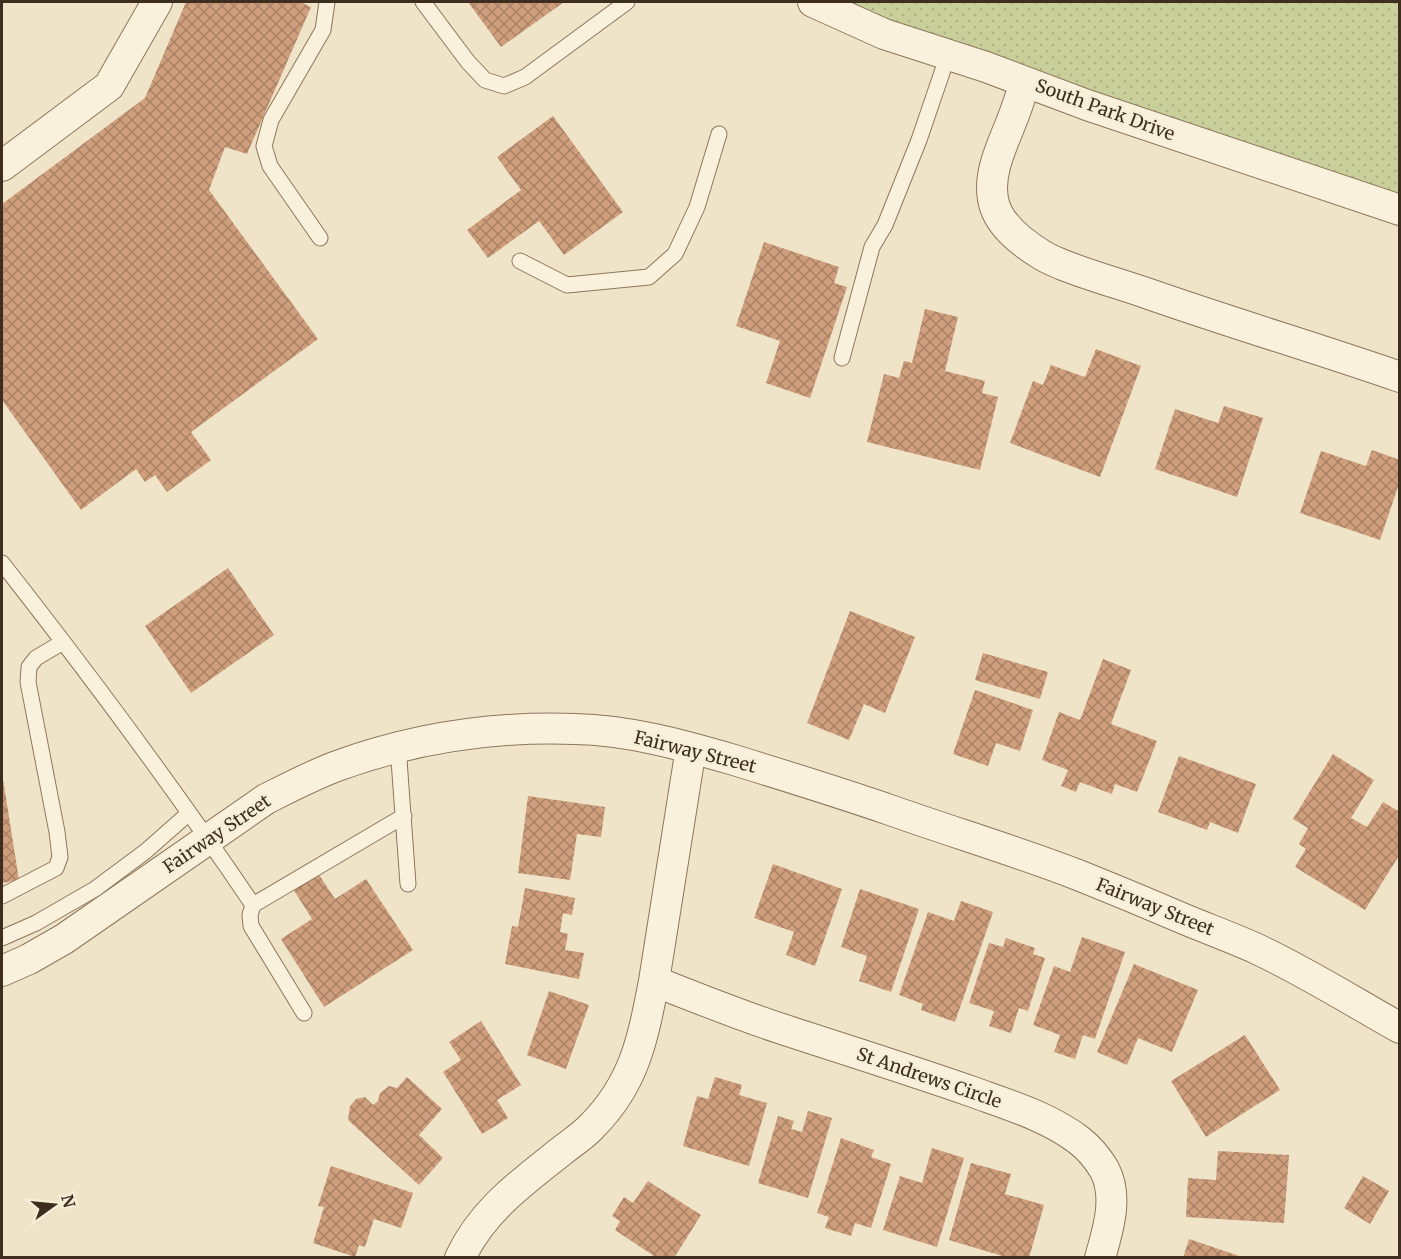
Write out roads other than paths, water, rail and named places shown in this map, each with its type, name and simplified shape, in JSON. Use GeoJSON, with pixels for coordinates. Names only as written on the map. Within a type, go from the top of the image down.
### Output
{"type":"FeatureCollection","features":[{"type":"Feature","properties":{"kind":"street"},"geometry":{"type":"LineString","coordinates":[[2,166],[109,86],[158,2]]}},
{"type":"Feature","properties":{"kind":"street","name":"South Park Drive"},"geometry":{"type":"LineString","coordinates":[[813,2],[884,34],[1400,210]]}},
{"type":"Feature","properties":{"kind":"street"},"geometry":{"type":"LineString","coordinates":[[1025,82],[999,152],[992,188],[996,211],[1002,221],[1021,240],[1044,256],[1075,269],[1400,377]]}},
{"type":"Feature","properties":{"kind":"street","name":"Fairway Street"},"geometry":{"type":"LineString","coordinates":[[2,971],[64,939],[266,799],[337,766],[398,747],[453,735],[495,730],[578,729],[615,732],[691,748],[857,798],[1075,874],[1256,949],[1300,971],[1400,1028]]}},
{"type":"Feature","properties":{"kind":"street"},"geometry":{"type":"LineString","coordinates":[[460,1257],[468,1240],[488,1214],[511,1191],[592,1127],[615,1100],[632,1068],[644,1035],[654,981],[691,748]]}},
{"type":"Feature","properties":{"kind":"street","name":"St Andrews Circle"},"geometry":{"type":"LineString","coordinates":[[654,981],[720,1008],[1021,1109],[1079,1140],[1105,1170],[1110,1184],[1111,1211],[1100,1257]]}},
{"type":"Feature","properties":{"kind":"lane"},"geometry":{"type":"LineString","coordinates":[[320,238],[270,166],[264,146],[271,120],[323,30],[327,2]]}},
{"type":"Feature","properties":{"kind":"lane"},"geometry":{"type":"LineString","coordinates":[[423,2],[468,62],[485,80],[504,86],[525,77],[627,2]]}},
{"type":"Feature","properties":{"kind":"lane"},"geometry":{"type":"LineString","coordinates":[[842,358],[872,247],[885,225],[919,140],[948,55]]}},
{"type":"Feature","properties":{"kind":"lane"},"geometry":{"type":"LineString","coordinates":[[520,261],[567,285],[649,277],[675,254],[697,207],[719,134]]}},
{"type":"Feature","properties":{"kind":"lane"},"geometry":{"type":"LineString","coordinates":[[2,563],[209,839],[253,905]]}},
{"type":"Feature","properties":{"kind":"lane"},"geometry":{"type":"LineString","coordinates":[[2,896],[56,868],[60,857],[28,682],[29,667],[36,658],[63,642]]}},
{"type":"Feature","properties":{"kind":"lane"},"geometry":{"type":"LineString","coordinates":[[398,747],[408,884]]}},
{"type":"Feature","properties":{"kind":"lane"},"geometry":{"type":"LineString","coordinates":[[2,938],[36,923],[95,889],[146,851],[189,813]]}},
{"type":"Feature","properties":{"kind":"lane"},"geometry":{"type":"LineString","coordinates":[[304,1013],[250,926],[253,905],[404,816]]}}]}
